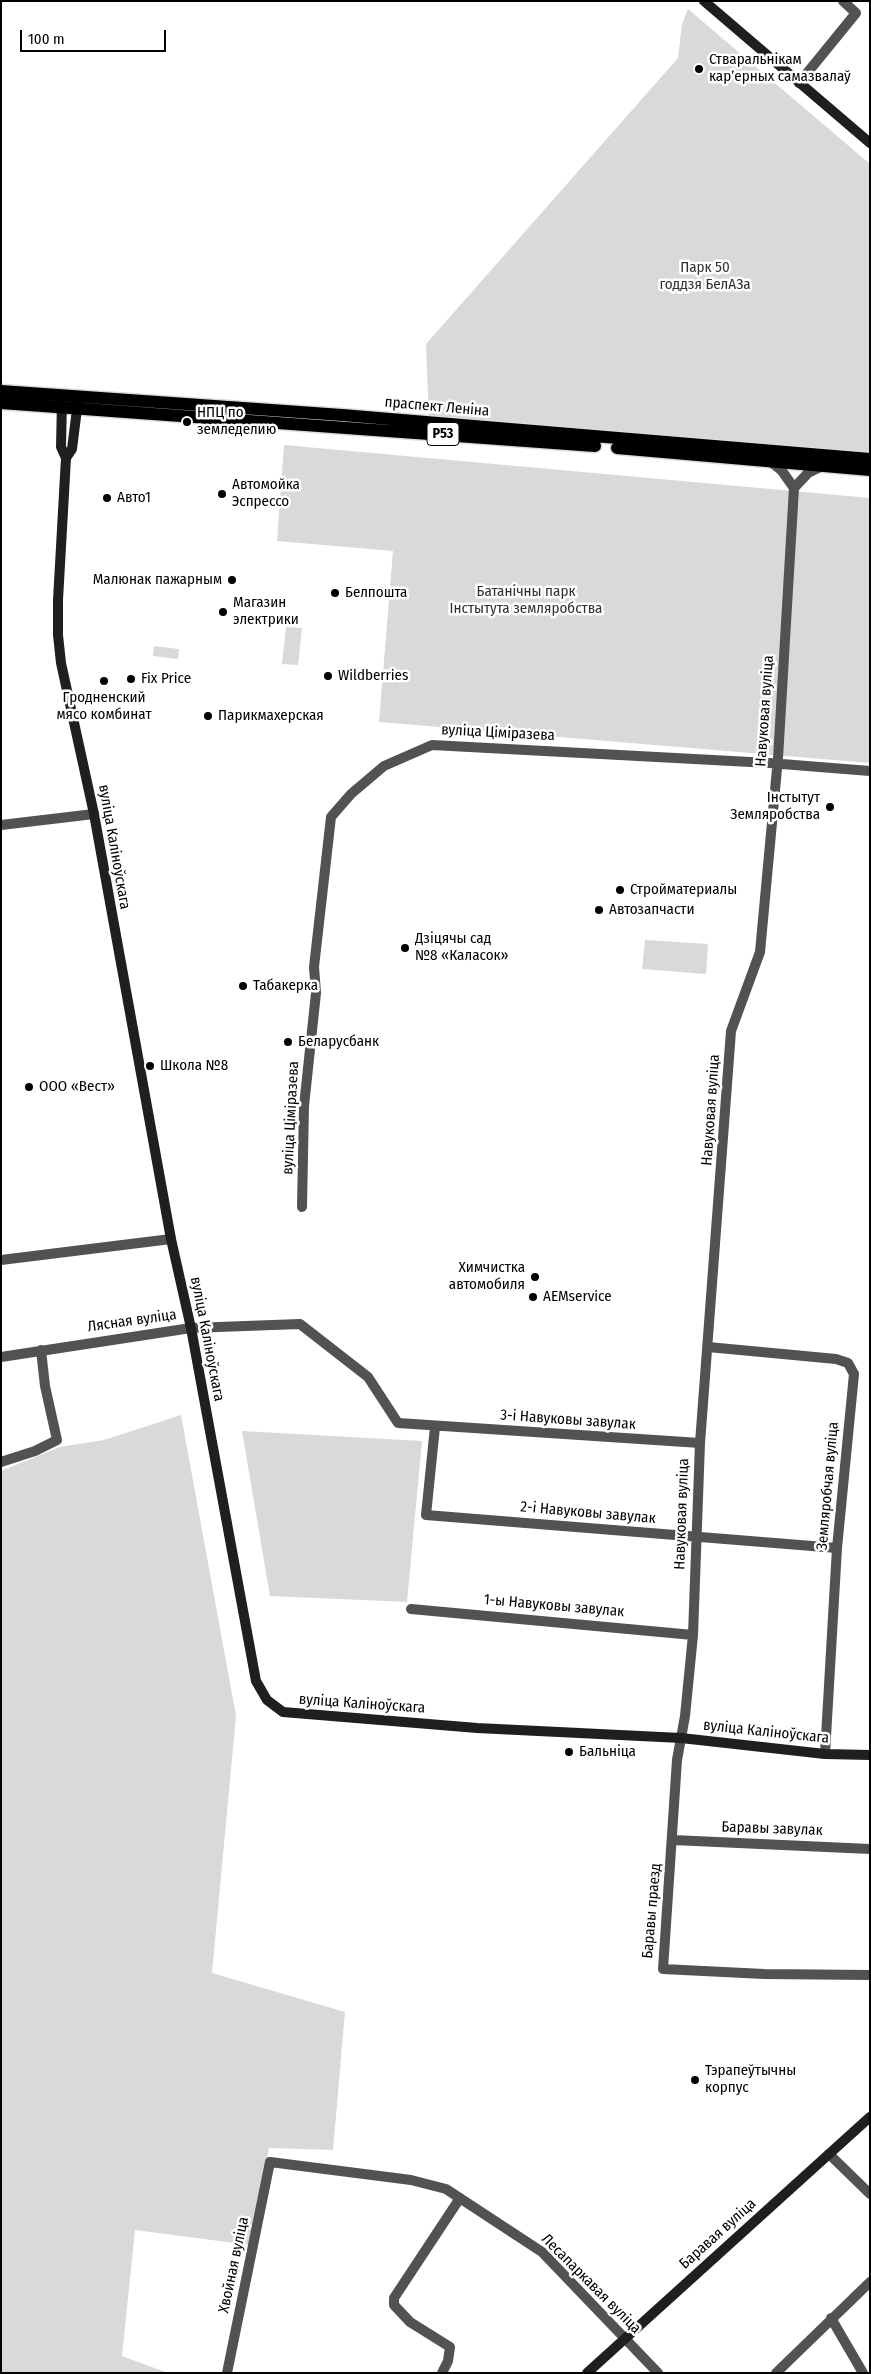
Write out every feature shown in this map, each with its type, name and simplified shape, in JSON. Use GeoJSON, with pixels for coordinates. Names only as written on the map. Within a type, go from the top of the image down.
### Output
{"type":"FeatureCollection","features":[{"type":"Feature","properties":{"kind":"main road","name":"праспект Леніна"},"geometry":{"type":"LineString","coordinates":[[1,391],[62,401]]}},
{"type":"Feature","properties":{"kind":"main road","name":"праспект Леніна"},"geometry":{"type":"LineString","coordinates":[[1,402],[62,401],[342,415],[870,459]]}},
{"type":"Feature","properties":{"kind":"main road","name":"праспект Леніна"},"geometry":{"type":"LineString","coordinates":[[78,402],[870,470]]}},
{"type":"Feature","properties":{"kind":"street"},"geometry":{"type":"LineString","coordinates":[[704,1],[870,144]]}},
{"type":"Feature","properties":{"kind":"street"},"geometry":{"type":"LineString","coordinates":[[799,83],[856,13],[842,1]]}},
{"type":"Feature","properties":{"kind":"street","name":"вуліца Каліноўскага"},"geometry":{"type":"LineString","coordinates":[[62,401],[61,447],[66,458],[60,542],[58,635],[61,663],[94,814],[171,1239],[191,1328],[256,1681],[267,1700],[283,1712],[477,1728],[680,1738],[825,1754],[870,1755]]}},
{"type":"Feature","properties":{"kind":"street","name":"вуліца Каліноўскага"},"geometry":{"type":"LineString","coordinates":[[66,458],[72,449],[78,402]]}},
{"type":"Feature","properties":{"kind":"street"},"geometry":{"type":"LineString","coordinates":[[771,462],[782,471],[794,488],[808,473],[822,466]]}},
{"type":"Feature","properties":{"kind":"street","name":"Навуковая вуліца"},"geometry":{"type":"LineString","coordinates":[[680,1738],[685,1716],[693,1634],[700,1443],[731,1032],[760,952],[777,764],[794,488]]}},
{"type":"Feature","properties":{"kind":"street","name":"вуліца Ціміразева"},"geometry":{"type":"LineString","coordinates":[[302,1207],[304,1106],[316,992],[314,967],[331,817],[351,794],[384,766],[432,745],[870,771]]}},
{"type":"Feature","properties":{"kind":"street"},"geometry":{"type":"LineString","coordinates":[[1,825],[94,814]]}},
{"type":"Feature","properties":{"kind":"street"},"geometry":{"type":"LineString","coordinates":[[1,1260],[171,1239]]}},
{"type":"Feature","properties":{"kind":"street","name":"Лясная вуліца"},"geometry":{"type":"LineString","coordinates":[[1,1357],[191,1328],[300,1324],[368,1376],[398,1423],[434,1427]]}},
{"type":"Feature","properties":{"kind":"street","name":"Земляробчая вуліца"},"geometry":{"type":"LineString","coordinates":[[708,1347],[836,1359],[848,1364],[854,1374],[837,1548],[825,1754]]}},
{"type":"Feature","properties":{"kind":"street"},"geometry":{"type":"LineString","coordinates":[[1,1462],[34,1451],[57,1440],[45,1386],[41,1350]]}},
{"type":"Feature","properties":{"kind":"street","name":"3-і Навуковы завулак"},"geometry":{"type":"LineString","coordinates":[[434,1427],[700,1443]]}},
{"type":"Feature","properties":{"kind":"street","name":"2-і Навуковы завулак"},"geometry":{"type":"LineString","coordinates":[[434,1427],[426,1515],[837,1548]]}},
{"type":"Feature","properties":{"kind":"street","name":"1-ы Навуковы завулак"},"geometry":{"type":"LineString","coordinates":[[412,1609],[693,1634]]}},
{"type":"Feature","properties":{"kind":"street","name":"Баравы праезд"},"geometry":{"type":"LineString","coordinates":[[680,1738],[663,1969],[764,1974],[870,1975]]}},
{"type":"Feature","properties":{"kind":"street","name":"Баравы завулак"},"geometry":{"type":"LineString","coordinates":[[673,1840],[870,1848]]}},
{"type":"Feature","properties":{"kind":"street","name":"Баравая вуліца"},"geometry":{"type":"LineString","coordinates":[[587,2373],[870,2117]]}},
{"type":"Feature","properties":{"kind":"street"},"geometry":{"type":"LineString","coordinates":[[829,2154],[870,2194]]}},
{"type":"Feature","properties":{"kind":"street","name":"Лесапаркавая вуліца"},"geometry":{"type":"LineString","coordinates":[[270,2162],[411,2180],[446,2189],[542,2252],[658,2373]]}},
{"type":"Feature","properties":{"kind":"street","name":"Хвойная вуліца"},"geometry":{"type":"LineString","coordinates":[[227,2373],[270,2162]]}},
{"type":"Feature","properties":{"kind":"street"},"geometry":{"type":"LineString","coordinates":[[442,2373],[448,2361],[450,2347],[410,2322],[394,2306],[394,2298],[460,2198]]}},
{"type":"Feature","properties":{"kind":"street"},"geometry":{"type":"LineString","coordinates":[[776,2373],[870,2282]]}},
{"type":"Feature","properties":{"kind":"street"},"geometry":{"type":"LineString","coordinates":[[831,2318],[841,2339],[864,2373]]}},
{"type":"Feature","properties":{"kind":"green space","name":"Парк 50 годдзя БелАЗа"},"geometry":{"type":"Polygon","coordinates":[[[688,9],[870,164],[870,455],[429,422],[426,344],[678,58],[682,24],[688,9]]]}},
{"type":"Feature","properties":{"kind":"green space","name":"Батанічны парк Інстытута земляробства"},"geometry":{"type":"Polygon","coordinates":[[[284,445],[870,498],[870,763],[379,722],[393,551],[277,541],[284,445]]]}},
{"type":"Feature","properties":{"kind":"green space"},"geometry":{"type":"Polygon","coordinates":[[[286,627],[302,628],[298,665],[282,664],[286,627]]]}},
{"type":"Feature","properties":{"kind":"green space"},"geometry":{"type":"Polygon","coordinates":[[[154,646],[179,649],[178,659],[153,656],[154,646]]]}},
{"type":"Feature","properties":{"kind":"green space"},"geometry":{"type":"Polygon","coordinates":[[[645,940],[708,944],[706,974],[642,969],[645,940]]]}},
{"type":"Feature","properties":{"kind":"green space"},"geometry":{"type":"Polygon","coordinates":[[[181,1415],[236,1716],[212,1973],[345,2012],[333,2150],[269,2148],[250,2245],[135,2230],[122,2356],[168,2373],[1,2373],[1,1471],[60,1447],[104,1440],[181,1415]]]}},
{"type":"Feature","properties":{"kind":"green space"},"geometry":{"type":"Polygon","coordinates":[[[242,1431],[422,1441],[407,1602],[270,1596],[242,1431]]]}},
{"type":"Feature","properties":{"kind":"place","name":"Стваральнікам карʼерных самазвалаў"},"geometry":{"type":"Point","coordinates":[699,69]}},
{"type":"Feature","properties":{"kind":"place","name":"НПЦ по земледелию"},"geometry":{"type":"Point","coordinates":[187,422]}},
{"type":"Feature","properties":{"kind":"place","name":"Автомойка Эспрессо"},"geometry":{"type":"Point","coordinates":[222,494]}},
{"type":"Feature","properties":{"kind":"place","name":"Авто1"},"geometry":{"type":"Point","coordinates":[107,498]}},
{"type":"Feature","properties":{"kind":"place","name":"Малюнак пажарным"},"geometry":{"type":"Point","coordinates":[232,580]}},
{"type":"Feature","properties":{"kind":"place","name":"Белпошта"},"geometry":{"type":"Point","coordinates":[335,593]}},
{"type":"Feature","properties":{"kind":"place","name":"Магазин электрики"},"geometry":{"type":"Point","coordinates":[223,612]}},
{"type":"Feature","properties":{"kind":"place","name":"Wildberries"},"geometry":{"type":"Point","coordinates":[328,676]}},
{"type":"Feature","properties":{"kind":"place","name":"Fix Price"},"geometry":{"type":"Point","coordinates":[131,679]}},
{"type":"Feature","properties":{"kind":"place","name":"Гродненский мясо комбинат"},"geometry":{"type":"Point","coordinates":[104,681]}},
{"type":"Feature","properties":{"kind":"place","name":"Парикмахерская"},"geometry":{"type":"Point","coordinates":[208,716]}},
{"type":"Feature","properties":{"kind":"place","name":"Інстытут Земляробства"},"geometry":{"type":"Point","coordinates":[830,807]}},
{"type":"Feature","properties":{"kind":"place","name":"Стройматериалы"},"geometry":{"type":"Point","coordinates":[620,890]}},
{"type":"Feature","properties":{"kind":"place","name":"Автозапчасти"},"geometry":{"type":"Point","coordinates":[599,910]}},
{"type":"Feature","properties":{"kind":"place","name":"Дзіцячы сад №8 «Каласок»"},"geometry":{"type":"Point","coordinates":[405,948]}},
{"type":"Feature","properties":{"kind":"place","name":"Табакерка"},"geometry":{"type":"Point","coordinates":[243,986]}},
{"type":"Feature","properties":{"kind":"place","name":"Беларусбанк"},"geometry":{"type":"Point","coordinates":[288,1042]}},
{"type":"Feature","properties":{"kind":"place","name":"Школа №8"},"geometry":{"type":"Point","coordinates":[150,1066]}},
{"type":"Feature","properties":{"kind":"place","name":"ООО «Вест»"},"geometry":{"type":"Point","coordinates":[29,1087]}},
{"type":"Feature","properties":{"kind":"place","name":"Химчистка автомобиля"},"geometry":{"type":"Point","coordinates":[535,1277]}},
{"type":"Feature","properties":{"kind":"place","name":"AEMservice"},"geometry":{"type":"Point","coordinates":[533,1297]}},
{"type":"Feature","properties":{"kind":"place","name":"Бальніца"},"geometry":{"type":"Point","coordinates":[569,1752]}},
{"type":"Feature","properties":{"kind":"place","name":"Тэрапеўтычны корпус"},"geometry":{"type":"Point","coordinates":[695,2080]}}]}
